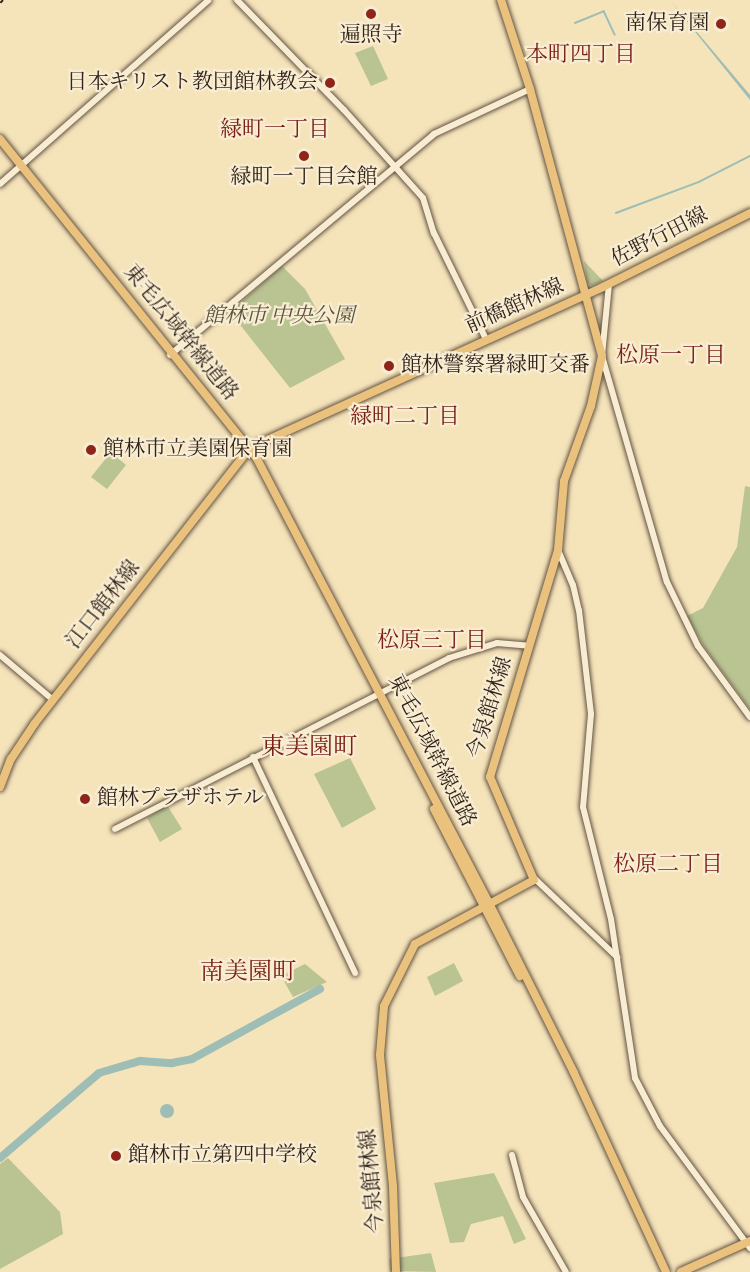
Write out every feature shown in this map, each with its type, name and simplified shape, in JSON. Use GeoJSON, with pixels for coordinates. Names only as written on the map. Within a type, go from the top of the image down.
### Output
{"type":"FeatureCollection","features":[{"type":"Feature","properties":{"kind":"highway","name":"東毛広域幹線道路"},"geometry":{"type":"LineString","coordinates":[[0,139],[20,167],[248,450],[378,693],[574,1073],[666,1272]]}},
{"type":"Feature","properties":{"kind":"highway","name":"東毛広域幹線道路"},"geometry":{"type":"LineString","coordinates":[[0,146],[20,167]]}},
{"type":"Feature","properties":{"kind":"highway","name":"東毛広域幹線道路"},"geometry":{"type":"LineString","coordinates":[[487,905],[660,1272]]}},
{"type":"Feature","properties":{"kind":"main road","name":"前橋館林線"},"geometry":{"type":"LineString","coordinates":[[248,450],[585,295],[530,89],[501,0]]}},
{"type":"Feature","properties":{"kind":"main road","name":"佐野行田線"},"geometry":{"type":"LineString","coordinates":[[585,295],[750,213]]}},
{"type":"Feature","properties":{"kind":"main road"},"geometry":{"type":"LineString","coordinates":[[585,295],[603,356]]}},
{"type":"Feature","properties":{"kind":"main road","name":"今泉館林線"},"geometry":{"type":"LineString","coordinates":[[396,1272],[393,1186],[380,1055],[384,1006],[415,944],[534,878],[504,817],[490,777],[558,550],[564,481],[589,413],[603,356]]}},
{"type":"Feature","properties":{"kind":"main road","name":"江口館林線"},"geometry":{"type":"LineString","coordinates":[[0,787],[4,766],[52,700],[248,450]]}},
{"type":"Feature","properties":{"kind":"main road"},"geometry":{"type":"LineString","coordinates":[[681,1272],[749,1244]]}},
{"type":"Feature","properties":{"kind":"street"},"geometry":{"type":"LineString","coordinates":[[0,184],[209,0]]}},
{"type":"Feature","properties":{"kind":"street"},"geometry":{"type":"LineString","coordinates":[[237,0],[423,198],[434,233],[486,339]]}},
{"type":"Feature","properties":{"kind":"street"},"geometry":{"type":"LineString","coordinates":[[171,354],[434,134],[530,89]]}},
{"type":"Feature","properties":{"kind":"street"},"geometry":{"type":"LineString","coordinates":[[609,284],[603,356],[675,604],[698,646],[750,717]]}},
{"type":"Feature","properties":{"kind":"street"},"geometry":{"type":"LineString","coordinates":[[558,550],[573,585],[579,610],[591,714],[583,807],[617,957],[628,1047],[644,1100],[749,1244]]}},
{"type":"Feature","properties":{"kind":"street"},"geometry":{"type":"LineString","coordinates":[[115,829],[378,693],[475,648],[497,643],[529,646]]}},
{"type":"Feature","properties":{"kind":"street"},"geometry":{"type":"LineString","coordinates":[[2,657],[52,700]]}},
{"type":"Feature","properties":{"kind":"street"},"geometry":{"type":"LineString","coordinates":[[253,757],[356,973]]}},
{"type":"Feature","properties":{"kind":"street"},"geometry":{"type":"LineString","coordinates":[[534,878],[617,957]]}},
{"type":"Feature","properties":{"kind":"street"},"geometry":{"type":"LineString","coordinates":[[512,1155],[523,1197],[566,1272]]}},
{"type":"Feature","properties":{"kind":"green space"},"geometry":{"type":"Polygon","coordinates":[[[373,46],[388,79],[371,86],[355,53],[373,46]]]}},
{"type":"Feature","properties":{"kind":"green space"},"geometry":{"type":"Polygon","coordinates":[[[584,261],[603,281],[592,286],[587,283],[584,261]]]}},
{"type":"Feature","properties":{"kind":"green space","name":"館林市 中央公園"},"geometry":{"type":"Polygon","coordinates":[[[282,266],[305,289],[345,359],[290,388],[230,312],[282,266]]]}},
{"type":"Feature","properties":{"kind":"green space"},"geometry":{"type":"Polygon","coordinates":[[[111,452],[126,465],[107,489],[91,477],[111,452]]]}},
{"type":"Feature","properties":{"kind":"green space"},"geometry":{"type":"Polygon","coordinates":[[[745,486],[750,487],[750,709],[705,648],[687,616],[703,608],[737,547],[745,486]]]}},
{"type":"Feature","properties":{"kind":"green space"},"geometry":{"type":"Polygon","coordinates":[[[350,758],[376,809],[342,828],[314,774],[350,758]]]}},
{"type":"Feature","properties":{"kind":"green space"},"geometry":{"type":"Polygon","coordinates":[[[167,805],[182,829],[160,842],[147,818],[167,805]]]}},
{"type":"Feature","properties":{"kind":"green space"},"geometry":{"type":"Polygon","coordinates":[[[454,963],[463,981],[435,996],[427,977],[454,963]]]}},
{"type":"Feature","properties":{"kind":"green space"},"geometry":{"type":"Polygon","coordinates":[[[305,964],[327,982],[293,997],[281,976],[305,964]]]}},
{"type":"Feature","properties":{"kind":"green space"},"geometry":{"type":"Polygon","coordinates":[[[8,1158],[60,1212],[63,1234],[0,1269],[0,1164],[8,1158]]]}},
{"type":"Feature","properties":{"kind":"green space"},"geometry":{"type":"Polygon","coordinates":[[[494,1173],[526,1239],[514,1244],[503,1216],[471,1224],[464,1242],[450,1243],[434,1183],[494,1173]]]}},
{"type":"Feature","properties":{"kind":"green space"},"geometry":{"type":"Polygon","coordinates":[[[431,1253],[436,1272],[390,1271],[389,1259],[431,1253]]]}},
{"type":"Feature","properties":{"kind":"water"},"geometry":{"type":"Polygon","coordinates":[[[670,0],[750,95],[750,100],[696,33],[670,0]]]}},
{"type":"Feature","properties":{"kind":"water"},"geometry":{"type":"Polygon","coordinates":[[[164,1104],[170,1104],[174,1111],[170,1118],[164,1118],[160,1114],[160,1108],[164,1104]]]}},
{"type":"Feature","properties":{"kind":"waterway"},"geometry":{"type":"LineString","coordinates":[[575,23],[604,11],[615,35]]}},
{"type":"Feature","properties":{"kind":"waterway"},"geometry":{"type":"LineString","coordinates":[[616,213],[699,182],[750,156]]}},
{"type":"Feature","properties":{"kind":"waterway"},"geometry":{"type":"LineString","coordinates":[[0,1158],[99,1073],[140,1061],[172,1063],[192,1059],[320,989]]}},
{"type":"Feature","properties":{"kind":"railway"},"geometry":{"type":"LineString","coordinates":[[0,3],[3,0]]}},
{"type":"Feature","properties":{"kind":"place","name":"遍照寺"},"geometry":{"type":"Point","coordinates":[371,14]}},
{"type":"Feature","properties":{"kind":"place","name":"南保育園"},"geometry":{"type":"Point","coordinates":[721,24]}},
{"type":"Feature","properties":{"kind":"place","name":"日本キリスト教団館林教会"},"geometry":{"type":"Point","coordinates":[330,83]}},
{"type":"Feature","properties":{"kind":"place","name":"緑町一丁目会館"},"geometry":{"type":"Point","coordinates":[304,156]}},
{"type":"Feature","properties":{"kind":"place","name":"館林警察署緑町交番"},"geometry":{"type":"Point","coordinates":[389,366]}},
{"type":"Feature","properties":{"kind":"place","name":"館林市立美園保育園"},"geometry":{"type":"Point","coordinates":[91,450]}},
{"type":"Feature","properties":{"kind":"place","name":"館林プラザホテル"},"geometry":{"type":"Point","coordinates":[85,799]}},
{"type":"Feature","properties":{"kind":"place","name":"館林市立第四中学校"},"geometry":{"type":"Point","coordinates":[116,1156]}},
{"type":"Feature","properties":{"kind":"district","name":"本町四丁目"},"geometry":{"type":"Point","coordinates":[581,56]}},
{"type":"Feature","properties":{"kind":"district","name":"緑町一丁目"},"geometry":{"type":"Point","coordinates":[275,131]}},
{"type":"Feature","properties":{"kind":"district","name":"松原一丁目"},"geometry":{"type":"Point","coordinates":[671,357]}},
{"type":"Feature","properties":{"kind":"district","name":"緑町二丁目"},"geometry":{"type":"Point","coordinates":[405,418]}},
{"type":"Feature","properties":{"kind":"district","name":"松原三丁目"},"geometry":{"type":"Point","coordinates":[432,642]}},
{"type":"Feature","properties":{"kind":"district","name":"東美園町"},"geometry":{"type":"Point","coordinates":[309,749]}},
{"type":"Feature","properties":{"kind":"district","name":"松原二丁目"},"geometry":{"type":"Point","coordinates":[668,866]}},
{"type":"Feature","properties":{"kind":"district","name":"南美園町"},"geometry":{"type":"Point","coordinates":[248,974]}}]}
